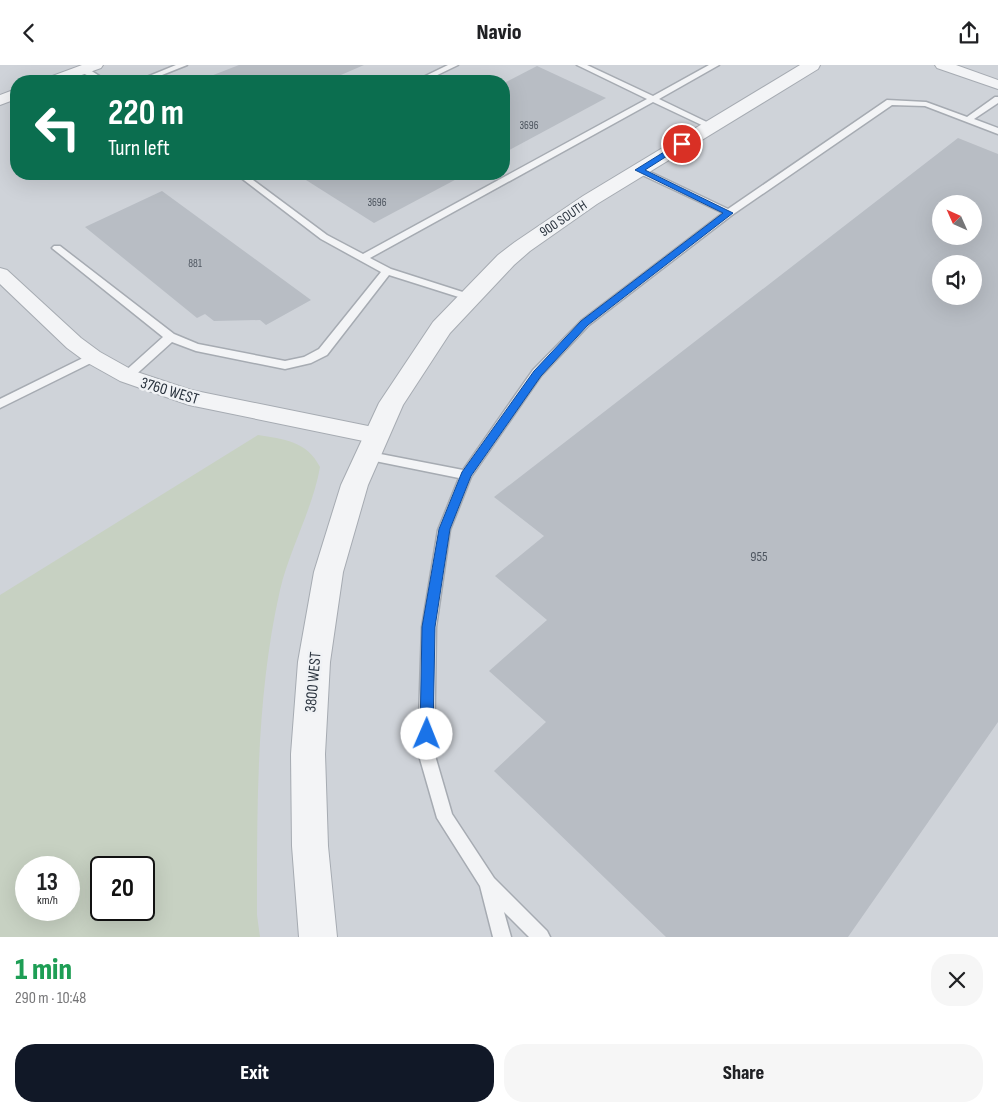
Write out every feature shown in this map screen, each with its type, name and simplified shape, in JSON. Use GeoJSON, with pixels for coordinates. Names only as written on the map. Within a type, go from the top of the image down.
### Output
{"type":"FeatureCollection","features":[{"type":"Feature","properties":{"kind":"street","name":"900 SOUTH"},"geometry":{"type":"LineString","coordinates":[[369,445],[424,351],[468,297],[505,261],[544,230],[812,65]]}},
{"type":"Feature","properties":{"kind":"street"},"geometry":{"type":"LineString","coordinates":[[942,65],[998,85]]}},
{"type":"Feature","properties":{"kind":"street"},"geometry":{"type":"LineString","coordinates":[[68,75],[90,67]]}},
{"type":"Feature","properties":{"kind":"street","name":"3760 WEST"},"geometry":{"type":"LineString","coordinates":[[0,274],[68,337],[93,357],[127,376],[157,388],[369,445]]}},
{"type":"Feature","properties":{"kind":"street","name":"3800 WEST"},"geometry":{"type":"LineString","coordinates":[[318,937],[312,889],[307,815],[307,740],[312,672],[320,612],[329,568],[348,502],[369,445]]}},
{"type":"Feature","properties":{"kind":"lane"},"geometry":{"type":"LineString","coordinates":[[157,75],[183,65]]}},
{"type":"Feature","properties":{"kind":"lane"},"geometry":{"type":"LineString","coordinates":[[432,75],[454,65]]}},
{"type":"Feature","properties":{"kind":"lane"},"geometry":{"type":"LineString","coordinates":[[581,65],[711,126]]}},
{"type":"Feature","properties":{"kind":"lane"},"geometry":{"type":"LineString","coordinates":[[510,177],[714,65]]}},
{"type":"Feature","properties":{"kind":"lane"},"geometry":{"type":"LineString","coordinates":[[968,120],[998,99]]}},
{"type":"Feature","properties":{"kind":"lane"},"geometry":{"type":"LineString","coordinates":[[541,937],[487,882],[445,818],[426,752],[429,627],[444,529],[466,475],[537,373],[585,323],[729,213],[890,102],[926,104],[998,131]]}},
{"type":"Feature","properties":{"kind":"lane"},"geometry":{"type":"LineString","coordinates":[[639,170],[729,213]]}},
{"type":"Feature","properties":{"kind":"lane"},"geometry":{"type":"LineString","coordinates":[[248,180],[324,237],[387,271],[468,297]]}},
{"type":"Feature","properties":{"kind":"lane"},"geometry":{"type":"LineString","coordinates":[[363,258],[505,180]]}},
{"type":"Feature","properties":{"kind":"lane"},"geometry":{"type":"LineString","coordinates":[[57,248],[170,337],[196,347],[285,365],[307,360],[323,351],[387,271]]}},
{"type":"Feature","properties":{"kind":"lane"},"geometry":{"type":"LineString","coordinates":[[127,376],[170,337]]}},
{"type":"Feature","properties":{"kind":"lane"},"geometry":{"type":"LineString","coordinates":[[0,404],[93,357]]}},
{"type":"Feature","properties":{"kind":"lane"},"geometry":{"type":"LineString","coordinates":[[369,445],[466,475]]}},
{"type":"Feature","properties":{"kind":"lane"},"geometry":{"type":"LineString","coordinates":[[487,882],[502,937]]}},
{"type":"Feature","properties":{"kind":"shaded area"},"geometry":{"type":"Polygon","coordinates":[[[0,65],[998,65],[998,937],[0,937],[0,65]]]}},
{"type":"Feature","properties":{"kind":"green space"},"geometry":{"type":"Polygon","coordinates":[[[258,435],[285,440],[301,447],[315,458],[320,467],[307,513],[284,574],[266,670],[262,711],[257,834],[257,915],[260,937],[0,937],[0,595],[258,435]]]}},
{"type":"Feature","properties":{"kind":"building"},"geometry":{"type":"Polygon","coordinates":[[[239,65],[364,65],[341,75],[213,75],[239,65]]]}},
{"type":"Feature","properties":{"kind":"building"},"geometry":{"type":"Polygon","coordinates":[[[537,66],[606,98],[510,150],[510,80],[537,66]]]}},
{"type":"Feature","properties":{"kind":"building"},"geometry":{"type":"Polygon","coordinates":[[[958,138],[998,154],[998,722],[848,937],[666,937],[494,771],[546,722],[489,671],[547,620],[495,576],[544,536],[494,497],[958,138]]]}},
{"type":"Feature","properties":{"kind":"building"},"geometry":{"type":"Polygon","coordinates":[[[306,180],[455,180],[374,223],[306,180]]]}},
{"type":"Feature","properties":{"kind":"building"},"geometry":{"type":"Polygon","coordinates":[[[162,191],[311,300],[266,325],[260,320],[214,321],[205,314],[197,318],[85,227],[162,191]]]}},
{"type":"Feature","properties":{"kind":"route"},"geometry":{"type":"LineString","coordinates":[[427,734],[429,627],[444,529],[466,475],[537,373],[585,323],[729,213],[639,170],[682,144]]}}]}
